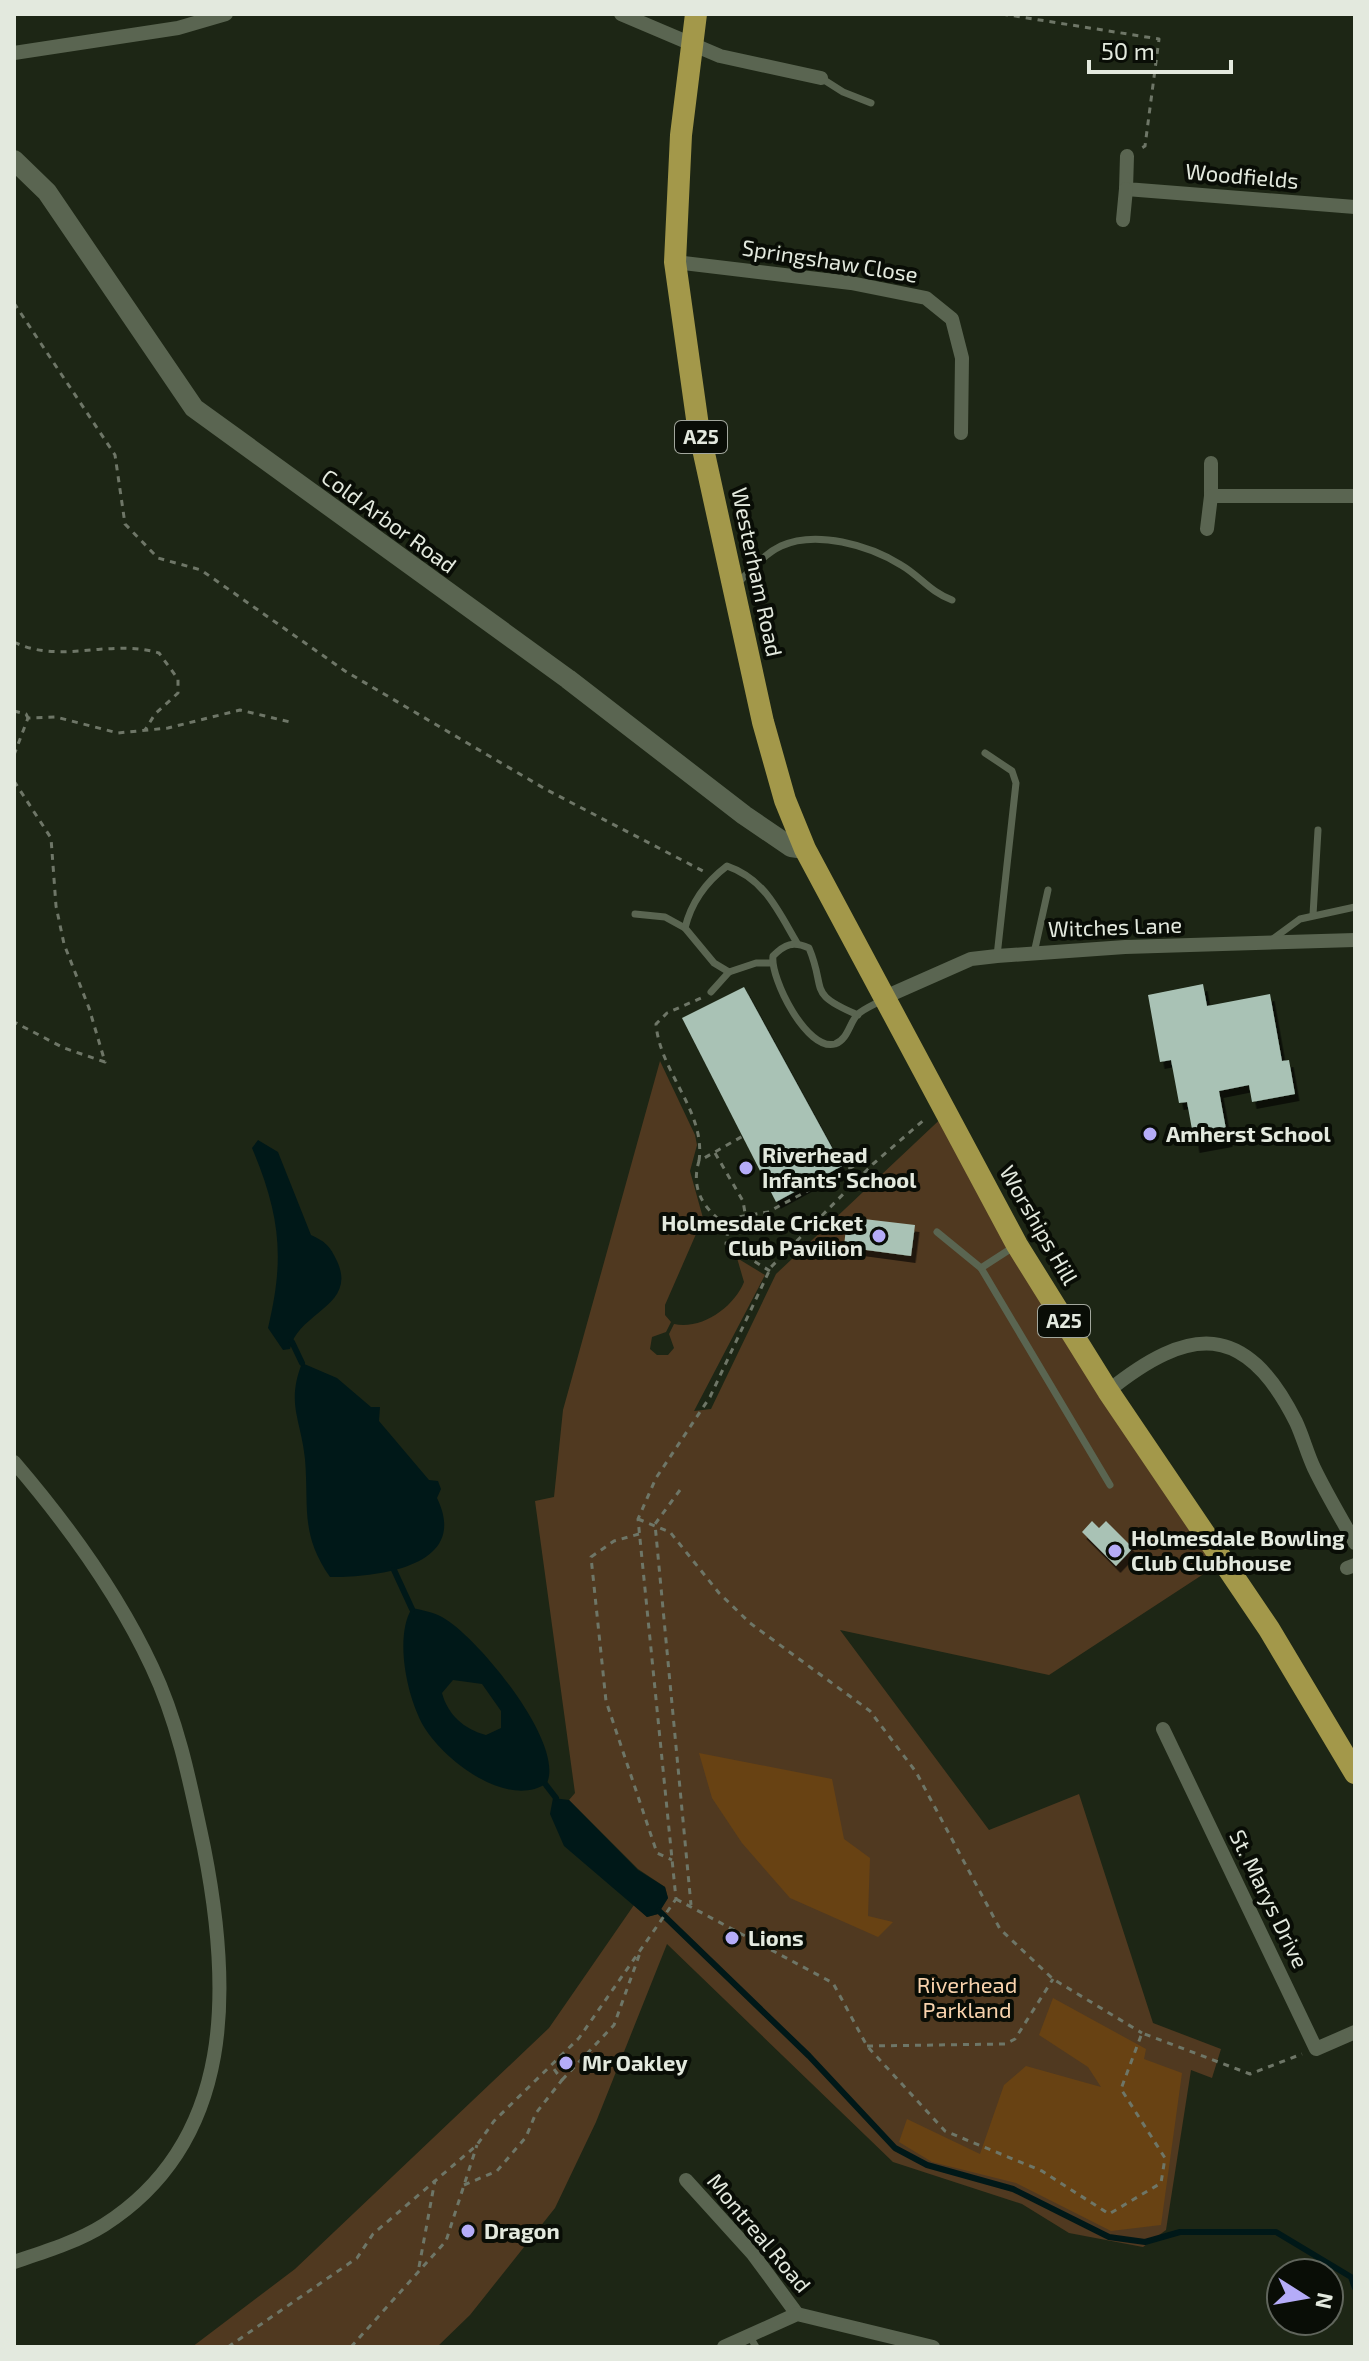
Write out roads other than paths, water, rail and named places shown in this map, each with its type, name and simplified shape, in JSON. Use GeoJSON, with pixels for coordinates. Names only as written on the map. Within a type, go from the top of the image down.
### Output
{"type":"FeatureCollection","features":[{"type":"Feature","properties":{"kind":"highway","name":"Westerham Road"},"geometry":{"type":"LineString","coordinates":[[696,14],[681,135],[675,262],[698,426],[733,587],[763,722],[785,800],[805,849]]}},
{"type":"Feature","properties":{"kind":"highway","name":"Worships Hill"},"geometry":{"type":"LineString","coordinates":[[805,849],[1017,1245],[1108,1391],[1269,1629],[1355,1773]]}},
{"type":"Feature","properties":{"kind":"main road","name":"Cold Arbor Road"},"geometry":{"type":"LineString","coordinates":[[14,160],[47,192],[194,408],[568,679],[744,815],[791,847],[805,849]]}},
{"type":"Feature","properties":{"kind":"street"},"geometry":{"type":"LineString","coordinates":[[14,53],[178,28],[226,14]]}},
{"type":"Feature","properties":{"kind":"street"},"geometry":{"type":"LineString","coordinates":[[621,14],[720,56],[821,78]]}},
{"type":"Feature","properties":{"kind":"street"},"geometry":{"type":"LineString","coordinates":[[1123,220],[1127,156]]}},
{"type":"Feature","properties":{"kind":"street","name":"Woodfields"},"geometry":{"type":"LineString","coordinates":[[1126,189],[1355,207]]}},
{"type":"Feature","properties":{"kind":"street","name":"Springshaw Close"},"geometry":{"type":"LineString","coordinates":[[675,262],[851,283],[926,298],[952,319],[962,358],[961,433]]}},
{"type":"Feature","properties":{"kind":"street"},"geometry":{"type":"LineString","coordinates":[[1207,529],[1211,463]]}},
{"type":"Feature","properties":{"kind":"street"},"geometry":{"type":"LineString","coordinates":[[1211,496],[1355,496]]}},
{"type":"Feature","properties":{"kind":"street","name":"Witches Lane"},"geometry":{"type":"LineString","coordinates":[[885,997],[971,959],[1034,953],[1355,940]]}},
{"type":"Feature","properties":{"kind":"street"},"geometry":{"type":"LineString","coordinates":[[1108,1391],[1158,1355],[1186,1345],[1213,1342],[1243,1353],[1269,1377],[1355,1543]]}},
{"type":"Feature","properties":{"kind":"street"},"geometry":{"type":"LineString","coordinates":[[14,1462],[54,1510],[114,1594],[166,1700],[205,1854],[216,1920],[221,1985],[220,2023],[207,2090],[172,2160],[146,2191],[102,2226],[14,2262]]}},
{"type":"Feature","properties":{"kind":"street","name":"St. Marys Drive"},"geometry":{"type":"LineString","coordinates":[[1163,1729],[1316,2049],[1355,2032]]}},
{"type":"Feature","properties":{"kind":"street","name":"Montreal Road"},"geometry":{"type":"LineString","coordinates":[[686,2180],[753,2254],[797,2314],[933,2347]]}},
{"type":"Feature","properties":{"kind":"street","name":"Montreal Road"},"geometry":{"type":"LineString","coordinates":[[724,2347],[752,2341],[797,2314]]}},
{"type":"Feature","properties":{"kind":"lane"},"geometry":{"type":"LineString","coordinates":[[821,78],[843,92],[871,103]]}},
{"type":"Feature","properties":{"kind":"lane"},"geometry":{"type":"LineString","coordinates":[[733,587],[768,554],[783,545],[830,541],[887,557],[904,566],[930,591],[952,600]]}},
{"type":"Feature","properties":{"kind":"lane"},"geometry":{"type":"LineString","coordinates":[[985,753],[1012,771],[1016,783],[997,956]]}},
{"type":"Feature","properties":{"kind":"lane"},"geometry":{"type":"LineString","coordinates":[[1313,915],[1318,830]]}},
{"type":"Feature","properties":{"kind":"lane"},"geometry":{"type":"LineString","coordinates":[[685,928],[688,914],[713,876],[727,866],[755,881],[771,898],[797,943]]}},
{"type":"Feature","properties":{"kind":"lane"},"geometry":{"type":"LineString","coordinates":[[1034,953],[1048,890]]}},
{"type":"Feature","properties":{"kind":"lane"},"geometry":{"type":"LineString","coordinates":[[1267,944],[1300,919],[1355,907]]}},
{"type":"Feature","properties":{"kind":"lane"},"geometry":{"type":"LineString","coordinates":[[635,914],[665,917],[685,928],[714,963],[729,972]]}},
{"type":"Feature","properties":{"kind":"lane"},"geometry":{"type":"LineString","coordinates":[[858,1015],[831,1003],[820,994],[809,948],[797,943],[784,946],[773,956],[772,963],[809,1037],[824,1044],[835,1044],[844,1037],[858,1015],[885,997]]}},
{"type":"Feature","properties":{"kind":"lane"},"geometry":{"type":"LineString","coordinates":[[711,992],[729,972],[756,963],[772,963]]}},
{"type":"Feature","properties":{"kind":"lane"},"geometry":{"type":"LineString","coordinates":[[937,1232],[981,1268],[1110,1485]]}},
{"type":"Feature","properties":{"kind":"lane"},"geometry":{"type":"LineString","coordinates":[[981,1268],[1017,1245]]}},
{"type":"Feature","properties":{"kind":"water"},"geometry":{"type":"Polygon","coordinates":[[[258,1140],[278,1152],[311,1235],[330,1248],[341,1276],[340,1289],[333,1299],[295,1336],[290,1349],[283,1350],[268,1328],[277,1279],[277,1236],[269,1194],[252,1148],[258,1140]]]}},
{"type":"Feature","properties":{"kind":"water"},"geometry":{"type":"Polygon","coordinates":[[[302,1363],[337,1378],[371,1407],[380,1407],[379,1421],[429,1480],[438,1481],[441,1489],[437,1498],[444,1521],[441,1539],[430,1553],[414,1563],[371,1574],[330,1577],[320,1562],[310,1534],[305,1459],[295,1401],[302,1363]]]}},
{"type":"Feature","properties":{"kind":"water"},"geometry":{"type":"Polygon","coordinates":[[[412,1608],[442,1617],[476,1645],[495,1667],[531,1718],[543,1743],[549,1765],[547,1783],[531,1790],[496,1786],[461,1766],[433,1740],[418,1715],[408,1684],[403,1651],[407,1620],[412,1608]],[[453,1680],[442,1693],[448,1708],[458,1720],[486,1735],[501,1728],[501,1711],[482,1684],[453,1680]]]}},
{"type":"Feature","properties":{"kind":"water"},"geometry":{"type":"Polygon","coordinates":[[[553,1798],[569,1800],[638,1870],[665,1887],[668,1898],[658,1914],[647,1917],[564,1846],[550,1814],[553,1798]]]}},
{"type":"Feature","properties":{"kind":"waterway"},"geometry":{"type":"LineString","coordinates":[[292,1342],[302,1363]]}},
{"type":"Feature","properties":{"kind":"waterway"},"geometry":{"type":"LineString","coordinates":[[394,1570],[412,1609]]}},
{"type":"Feature","properties":{"kind":"waterway"},"geometry":{"type":"LineString","coordinates":[[546,1785],[556,1798]]}},
{"type":"Feature","properties":{"kind":"waterway"},"geometry":{"type":"LineString","coordinates":[[659,1911],[809,2056],[895,2148],[927,2165],[1013,2189],[1109,2237],[1145,2242],[1180,2232],[1276,2232],[1351,2277],[1355,2288]]}},
{"type":"Feature","properties":{"kind":"place","name":"Amherst School"},"geometry":{"type":"Point","coordinates":[1150,1134]}},
{"type":"Feature","properties":{"kind":"place","name":"Riverhead Infants' School"},"geometry":{"type":"Point","coordinates":[746,1168]}},
{"type":"Feature","properties":{"kind":"place","name":"Holmesdale Cricket Club Pavilion"},"geometry":{"type":"Point","coordinates":[879,1236]}},
{"type":"Feature","properties":{"kind":"place","name":"Holmesdale Bowling Club Clubhouse"},"geometry":{"type":"Point","coordinates":[1115,1551]}},
{"type":"Feature","properties":{"kind":"place","name":"Lions"},"geometry":{"type":"Point","coordinates":[732,1938]}},
{"type":"Feature","properties":{"kind":"place","name":"Mr Oakley"},"geometry":{"type":"Point","coordinates":[566,2063]}},
{"type":"Feature","properties":{"kind":"place","name":"Dragon"},"geometry":{"type":"Point","coordinates":[468,2231]}},
{"type":"Feature","properties":{"kind":"park label","name":"Riverhead Parkland"},"geometry":{"type":"Point","coordinates":[967,1998]}}]}
